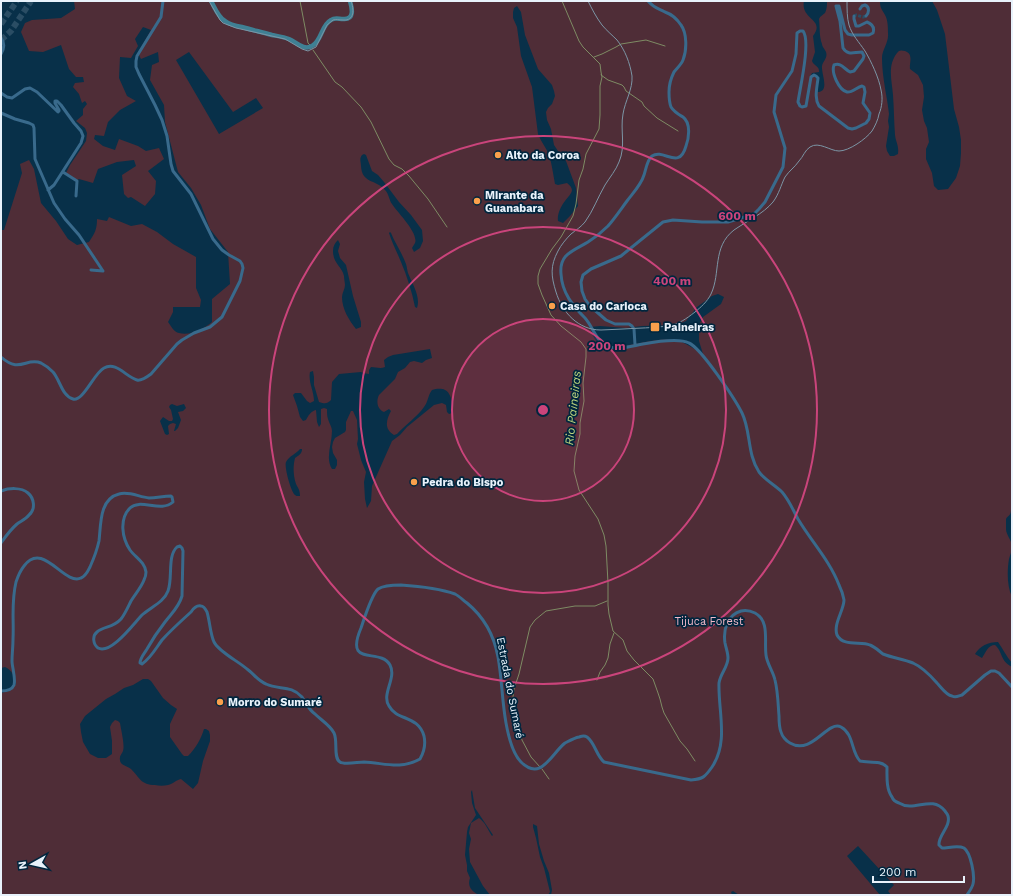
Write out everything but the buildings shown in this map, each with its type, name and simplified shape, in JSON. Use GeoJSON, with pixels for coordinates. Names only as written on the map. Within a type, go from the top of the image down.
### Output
{"type":"FeatureCollection","features":[{"type":"Feature","properties":{"kind":"street"},"geometry":{"type":"LineString","coordinates":[[1,357],[10,364],[14,365],[36,362],[40,363],[53,372],[64,392],[72,399],[80,397],[99,371],[107,366],[118,368],[136,380],[140,380],[151,374],[170,351],[182,340],[194,333],[210,327],[222,317],[240,280],[243,268],[242,264],[240,261],[222,250],[213,239],[191,194],[173,171],[167,136],[162,120],[136,67],[137,56],[161,17],[163,1]]}},
{"type":"Feature","properties":{"kind":"street"},"geometry":{"type":"LineString","coordinates":[[211,1],[220,17],[226,22],[236,26],[289,39],[307,48],[313,46],[317,42],[326,24],[332,19],[336,18],[343,20],[350,17],[352,10],[350,1]]}},
{"type":"Feature","properties":{"kind":"street"},"geometry":{"type":"LineString","coordinates":[[648,1],[655,8],[667,12],[675,18],[685,32],[685,55],[669,86],[669,102],[672,109],[687,122],[688,130],[686,146],[683,154],[678,158],[657,154],[652,157],[648,161],[643,178],[610,224],[597,236],[569,252],[564,257],[560,270],[562,285],[571,302],[589,322],[602,343],[608,346],[617,348],[676,341],[690,343],[696,347],[717,373],[742,412],[747,428],[750,448],[759,472],[786,496],[798,518],[833,571],[843,596],[844,603],[838,620],[836,632],[838,637],[850,643],[871,645],[883,654],[903,659],[919,666],[950,696],[958,697],[962,695],[991,671],[995,671],[999,674],[1012,687]]}},
{"type":"Feature","properties":{"kind":"street"},"geometry":{"type":"LineString","coordinates":[[860,9],[865,5],[867,7],[868,13],[866,16]]}},
{"type":"Feature","properties":{"kind":"street"},"geometry":{"type":"LineString","coordinates":[[635,345],[634,329],[632,326],[629,324],[615,324],[606,320],[590,306],[582,291],[581,282],[583,275],[591,269],[621,256],[663,222],[673,220],[728,222],[754,214],[759,209],[765,202],[783,167],[785,148],[774,112],[776,95],[792,70],[796,54],[797,32],[800,30],[804,31],[806,42],[804,69],[798,98],[799,104],[802,107],[806,106],[811,77],[816,76],[818,78],[816,98],[819,106],[848,128],[856,128],[866,123],[869,119],[870,113],[863,103],[865,92],[864,87],[859,86],[851,92],[847,92],[840,87],[833,72],[834,65],[838,64],[842,65],[850,72],[854,71],[864,56],[862,52],[849,54],[845,52],[843,48],[837,6],[840,9],[846,33],[852,35],[869,35],[873,33],[873,25],[866,22],[857,26],[854,22],[854,16]]}},
{"type":"Feature","properties":{"kind":"street"},"geometry":{"type":"LineString","coordinates":[[1,38],[4,45],[1,54]]}},
{"type":"Feature","properties":{"kind":"street"},"geometry":{"type":"LineString","coordinates":[[1,93],[12,98],[25,89],[30,88],[37,92],[58,112],[59,110],[55,101],[58,102],[81,131],[83,136],[81,143],[54,186],[48,190]]}},
{"type":"Feature","properties":{"kind":"street"},"geometry":{"type":"LineString","coordinates":[[1,113],[33,125],[35,159],[54,203],[78,234],[103,271],[91,270]]}},
{"type":"Feature","properties":{"kind":"street"},"geometry":{"type":"LineString","coordinates":[[63,172],[77,181],[76,196]]}},
{"type":"Feature","properties":{"kind":"street"},"geometry":{"type":"LineString","coordinates":[[1,491],[18,489],[25,491],[29,494],[33,504],[30,514],[17,523],[8,532],[1,543]]}},
{"type":"Feature","properties":{"kind":"street","name":"Estrada do Sumaré"},"geometry":{"type":"LineString","coordinates":[[1,691],[10,689],[13,687],[14,683],[12,663],[12,608],[13,595],[21,570],[27,562],[36,558],[46,560],[73,579],[78,579],[84,576],[87,573],[94,557],[98,542],[101,517],[105,506],[110,499],[120,494],[128,493],[148,498],[170,496],[172,497],[173,502],[162,506],[135,504],[128,510],[122,525],[124,536],[130,551],[145,567],[146,572],[144,580],[121,619],[113,626],[96,633],[94,641],[95,645],[100,649],[109,647],[125,635],[141,616],[163,599],[168,592],[170,585],[172,553],[177,547],[180,546],[183,551],[182,596],[180,602],[150,643],[141,658],[140,663],[142,664],[145,662],[153,654],[162,641],[194,608],[199,605],[202,606],[207,612],[213,637],[217,646],[248,669],[265,684],[291,689],[297,692],[314,714],[333,732],[336,738],[337,759],[342,764],[365,762],[393,766],[409,764],[420,759],[424,753],[425,746],[422,730],[413,721],[392,711],[388,705],[386,699],[392,673],[391,667],[384,659],[364,654],[357,648],[356,644],[358,633],[367,611],[375,593],[382,587],[400,585],[445,591],[457,595],[474,609],[482,618],[491,634],[497,655],[504,710],[510,740],[518,758],[530,768],[534,769],[543,767],[565,743],[575,738],[585,736],[590,740],[597,755],[604,762],[690,780],[701,779],[704,777],[714,763],[719,750],[721,736],[720,681],[728,662],[724,633],[726,625],[728,620],[735,614],[742,611],[753,612],[759,615],[765,626],[766,657],[775,679],[780,728],[783,736],[792,744],[804,746],[808,745],[830,729],[838,726],[846,731],[860,761],[881,763],[886,765],[889,792],[894,801],[908,807],[924,804],[935,804],[942,807],[947,814],[948,822],[939,841],[939,845],[942,848],[961,847],[965,849],[970,858],[974,878],[971,890],[967,895]]}},
{"type":"Feature","properties":{"kind":"green space","name":"Tijuca Forest"},"geometry":{"type":"Polygon","coordinates":[[[74,1],[804,1],[806,12],[817,26],[813,36],[815,52],[812,61],[819,69],[819,72],[812,73],[810,77],[811,79],[814,76],[816,78],[816,92],[821,91],[824,86],[822,66],[826,58],[826,51],[822,46],[819,19],[825,13],[827,1],[880,1],[881,7],[887,19],[888,27],[888,37],[882,58],[889,114],[889,127],[886,146],[887,151],[890,156],[898,154],[898,146],[895,135],[891,68],[897,53],[902,50],[908,52],[910,56],[910,69],[918,75],[923,85],[924,97],[922,110],[929,142],[926,149],[926,159],[932,173],[934,186],[938,190],[948,189],[956,178],[960,166],[961,140],[954,109],[945,34],[937,10],[932,1],[1012,1],[1012,510],[1006,519],[1006,529],[1012,547],[1009,559],[1008,583],[1012,597],[1012,663],[998,642],[985,645],[975,654],[982,658],[989,648],[995,645],[1005,662],[1012,667],[1012,895],[891,895],[888,891],[894,885],[858,846],[847,856],[880,895],[739,895],[733,891],[731,892],[732,895],[551,895],[552,890],[549,873],[539,844],[537,826],[533,824],[540,857],[550,892],[548,895],[490,895],[483,886],[470,862],[469,849],[471,839],[469,833],[471,823],[479,818],[485,824],[492,836],[493,835],[475,808],[472,790],[472,803],[476,815],[468,827],[465,855],[467,871],[470,878],[469,884],[472,890],[479,895],[1,895],[1,693],[9,691],[16,684],[14,676],[10,670],[5,667],[1,668],[1,230],[4,230],[22,173],[20,164],[29,160],[34,169],[41,203],[56,221],[68,239],[77,245],[89,242],[97,226],[97,219],[107,221],[109,217],[131,226],[142,224],[196,257],[196,288],[201,300],[200,307],[173,307],[173,312],[168,322],[177,332],[183,334],[192,333],[212,322],[212,299],[230,284],[228,252],[210,229],[201,205],[191,188],[178,172],[165,122],[164,105],[150,80],[152,65],[159,62],[158,52],[141,59],[138,53],[151,30],[143,27],[135,39],[138,46],[131,58],[120,57],[119,78],[127,96],[136,101],[120,110],[108,122],[104,136],[95,135],[94,139],[103,146],[115,150],[119,139],[138,146],[146,151],[159,148],[164,159],[148,171],[156,181],[155,194],[145,206],[131,197],[128,198],[124,194],[122,175],[136,166],[134,160],[117,162],[98,169],[93,183],[79,179],[77,180],[66,173],[86,141],[87,133],[85,128],[76,121],[83,115],[83,109],[87,104],[85,101],[82,103],[79,94],[73,87],[75,83],[84,82],[83,77],[76,77],[69,69],[61,45],[43,52],[29,51],[21,32],[25,23],[32,20],[61,18],[75,9],[74,1]],[[517,6],[514,8],[513,18],[517,27],[521,56],[532,87],[538,134],[549,155],[555,184],[558,185],[567,183],[570,185],[572,190],[571,194],[562,205],[559,213],[558,221],[563,223],[578,206],[576,188],[566,161],[554,145],[551,129],[547,120],[546,112],[552,104],[555,96],[554,91],[552,85],[538,69],[525,35],[521,12],[517,6]],[[189,52],[176,60],[219,134],[263,108],[256,98],[233,112],[189,52]],[[364,154],[361,156],[361,166],[364,176],[385,190],[392,204],[411,228],[415,239],[415,243],[412,248],[414,252],[420,248],[423,241],[422,230],[384,182],[372,171],[366,155],[364,154]],[[390,232],[389,233],[407,278],[415,307],[417,308],[418,299],[416,290],[404,260],[390,232]],[[338,240],[333,249],[334,259],[344,276],[345,286],[342,294],[343,306],[348,318],[356,329],[361,327],[361,322],[346,265],[340,258],[338,251],[340,244],[338,240]],[[718,294],[712,296],[697,307],[686,321],[674,325],[626,328],[600,326],[590,327],[598,344],[621,346],[667,339],[679,341],[703,354],[699,341],[699,325],[703,317],[721,304],[724,297],[718,294]],[[430,349],[388,357],[384,360],[385,367],[371,367],[369,374],[361,372],[339,374],[332,382],[331,400],[327,403],[319,402],[314,385],[313,371],[310,372],[310,383],[314,401],[310,403],[301,393],[295,393],[293,395],[300,417],[303,421],[316,410],[319,427],[321,424],[321,409],[327,409],[328,418],[332,428],[329,460],[332,469],[335,469],[337,465],[337,460],[333,453],[333,442],[335,438],[345,432],[346,422],[351,411],[353,411],[357,420],[357,444],[366,472],[364,482],[367,508],[371,501],[372,486],[392,441],[434,405],[442,403],[446,405],[447,412],[449,414],[452,413],[453,410],[452,400],[447,391],[443,389],[432,390],[425,405],[418,414],[397,434],[394,435],[391,433],[387,427],[387,424],[391,411],[389,409],[384,412],[380,409],[377,402],[379,395],[395,379],[398,372],[405,368],[410,362],[414,361],[422,363],[432,358],[430,349]],[[172,404],[169,407],[173,419],[172,421],[169,421],[163,417],[160,421],[165,434],[167,435],[169,434],[168,426],[170,424],[176,424],[174,431],[178,428],[181,420],[178,412],[183,411],[186,408],[184,404],[177,406],[172,404]],[[302,449],[289,458],[286,462],[286,469],[290,485],[293,493],[296,496],[300,496],[295,481],[294,467],[295,458],[301,453],[302,449]],[[143,679],[106,699],[85,716],[80,724],[83,742],[90,754],[98,758],[106,758],[112,754],[110,727],[115,720],[118,721],[120,723],[123,741],[123,751],[120,756],[120,762],[122,764],[131,769],[147,784],[165,786],[181,779],[193,789],[198,783],[203,761],[210,741],[209,731],[204,729],[200,740],[193,750],[188,756],[184,756],[170,737],[170,724],[177,709],[163,698],[151,681],[148,679],[143,679]]]}},
{"type":"Feature","properties":{"kind":"waterway"},"geometry":{"type":"LineString","coordinates":[[300,1],[308,43],[310,45]]}},
{"type":"Feature","properties":{"kind":"waterway","name":"Rio Paineiras"},"geometry":{"type":"LineString","coordinates":[[562,1],[579,41],[600,64],[602,77],[600,86],[599,129],[586,154],[579,180],[573,216],[540,269],[538,284],[551,315],[561,326],[581,342],[586,349],[583,383],[584,401],[574,471],[579,490],[598,519],[604,535],[606,546],[608,605],[613,631],[623,640],[627,651],[634,660],[653,679],[664,713],[680,741],[695,761]]}},
{"type":"Feature","properties":{"kind":"waterway"},"geometry":{"type":"LineString","coordinates":[[594,57],[621,44],[646,40],[665,46]]}},
{"type":"Feature","properties":{"kind":"waterway"},"geometry":{"type":"LineString","coordinates":[[313,50],[335,82],[342,87],[361,107],[371,122],[389,159],[394,165],[402,169],[409,176],[428,199],[447,227]]}},
{"type":"Feature","properties":{"kind":"waterway"},"geometry":{"type":"LineString","coordinates":[[601,75],[608,80],[622,85],[626,91],[642,102],[644,106],[657,118],[678,131]]}},
{"type":"Feature","properties":{"kind":"waterway"},"geometry":{"type":"LineString","coordinates":[[540,767],[531,757],[522,740],[512,705],[514,689],[530,627],[535,620],[546,611],[575,606],[595,606],[607,601]]}},
{"type":"Feature","properties":{"kind":"waterway"},"geometry":{"type":"LineString","coordinates":[[597,680],[608,658],[610,644],[614,633]]}},
{"type":"Feature","properties":{"kind":"waterway"},"geometry":{"type":"LineString","coordinates":[[542,769],[549,779]]}},
{"type":"Feature","properties":{"kind":"tunnel"},"geometry":{"type":"LineString","coordinates":[[1,24],[17,1]]}},
{"type":"Feature","properties":{"kind":"tunnel"},"geometry":{"type":"LineString","coordinates":[[1,40],[11,31],[31,1]]}},
{"type":"Feature","properties":{"kind":"tunnel"},"geometry":{"type":"LineString","coordinates":[[854,16],[866,16]]}},
{"type":"Feature","properties":{"kind":"tram line"},"geometry":{"type":"LineString","coordinates":[[209,1],[223,23],[236,28],[285,39],[308,51],[316,47],[327,25],[333,20],[347,20],[352,17],[353,7],[351,1]]}},
{"type":"Feature","properties":{"kind":"tram line"},"geometry":{"type":"LineString","coordinates":[[588,1],[602,25],[617,40],[627,57],[632,81],[623,114],[623,144],[619,162],[585,222],[569,236],[559,249],[555,256],[552,271],[556,292],[567,313],[585,327],[601,330],[668,326],[679,323],[692,315],[704,304],[711,294],[716,278],[720,252],[727,237],[734,230],[765,210],[773,202],[785,177],[802,158],[808,148],[813,145],[817,145],[836,151],[848,149],[866,138],[872,131],[881,108],[882,93],[872,65],[865,51],[850,29],[847,1]]}},
{"type":"Feature","properties":{"kind":"place","name":"Alto da Coroa"},"geometry":{"type":"Point","coordinates":[498,155]}},
{"type":"Feature","properties":{"kind":"place","name":"Mirante da Guanabara"},"geometry":{"type":"Point","coordinates":[477,201]}},
{"type":"Feature","properties":{"kind":"place","name":"Casa do Carioca"},"geometry":{"type":"Point","coordinates":[552,306]}},
{"type":"Feature","properties":{"kind":"place","name":"Paineiras"},"geometry":{"type":"Point","coordinates":[655,327]}},
{"type":"Feature","properties":{"kind":"place","name":"Pedra do Bispo"},"geometry":{"type":"Point","coordinates":[414,482]}},
{"type":"Feature","properties":{"kind":"place","name":"Morro do Sumaré"},"geometry":{"type":"Point","coordinates":[220,702]}}]}
